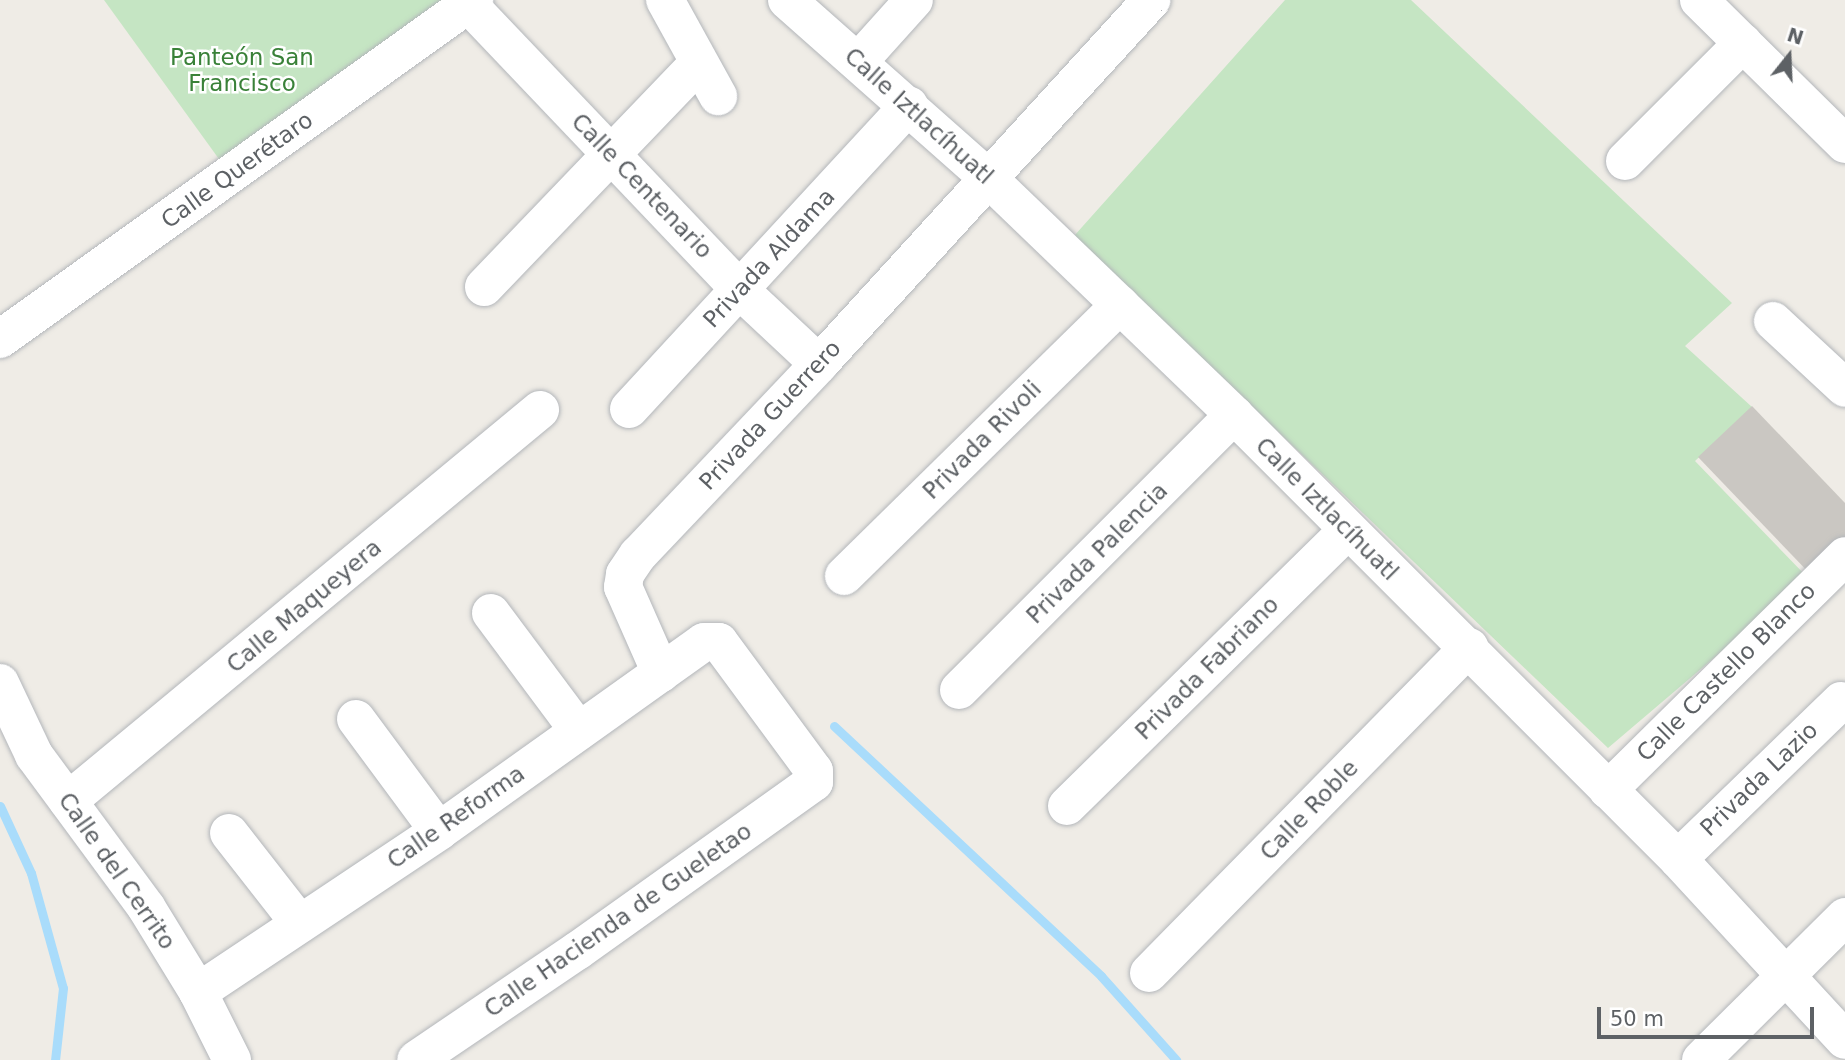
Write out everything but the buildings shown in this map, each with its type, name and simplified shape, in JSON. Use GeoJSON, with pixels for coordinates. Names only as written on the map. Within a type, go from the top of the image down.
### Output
{"type":"FeatureCollection","features":[{"type":"Feature","properties":{"kind":"street"},"geometry":{"type":"LineString","coordinates":[[484,287],[610,153],[708,80],[664,0]]}},
{"type":"Feature","properties":{"kind":"street","name":"Calle Iztlacíhuatl"},"geometry":{"type":"LineString","coordinates":[[787,0],[989,178],[1234,415],[1347,531],[1469,647],[1678,859],[1845,1040]]}},
{"type":"Feature","properties":{"kind":"street"},"geometry":{"type":"LineString","coordinates":[[859,61],[914,0]]}},
{"type":"Feature","properties":{"kind":"street","name":"Privada Guerrero"},"geometry":{"type":"LineString","coordinates":[[661,673],[623,587],[625,574],[638,555],[819,364],[1151,0]]}},
{"type":"Feature","properties":{"kind":"street"},"geometry":{"type":"LineString","coordinates":[[1699,0],[1845,144]]}},
{"type":"Feature","properties":{"kind":"street","name":"Calle Centenario"},"geometry":{"type":"LineString","coordinates":[[471,2],[740,290],[819,364]]}},
{"type":"Feature","properties":{"kind":"street","name":"Calle Querétaro"},"geometry":{"type":"LineString","coordinates":[[0,340],[471,2]]}},
{"type":"Feature","properties":{"kind":"street"},"geometry":{"type":"LineString","coordinates":[[1625,161],[1743,43]]}},
{"type":"Feature","properties":{"kind":"street","name":"Privada Aldama"},"geometry":{"type":"LineString","coordinates":[[629,409],[909,106]]}},
{"type":"Feature","properties":{"kind":"street","name":"Privada Rivoli"},"geometry":{"type":"LineString","coordinates":[[844,576],[1121,305]]}},
{"type":"Feature","properties":{"kind":"street"},"geometry":{"type":"LineString","coordinates":[[1773,321],[1845,388]]}},
{"type":"Feature","properties":{"kind":"street","name":"Calle Maqueyera"},"geometry":{"type":"LineString","coordinates":[[68,801],[540,410]]}},
{"type":"Feature","properties":{"kind":"street","name":"Privada Palencia"},"geometry":{"type":"LineString","coordinates":[[959,690],[1234,415]]}},
{"type":"Feature","properties":{"kind":"street","name":"Privada Fabriano"},"geometry":{"type":"LineString","coordinates":[[1068,806],[1347,531]]}},
{"type":"Feature","properties":{"kind":"street","name":"Calle Castello Blanco"},"geometry":{"type":"LineString","coordinates":[[1608,789],[1845,556]]}},
{"type":"Feature","properties":{"kind":"street"},"geometry":{"type":"LineString","coordinates":[[491,613],[579,731]]}},
{"type":"Feature","properties":{"kind":"street","name":"Calle Reforma"},"geometry":{"type":"LineString","coordinates":[[198,992],[439,831],[704,642],[719,642],[816,778]]}},
{"type":"Feature","properties":{"kind":"street","name":"Calle Roble"},"geometry":{"type":"LineString","coordinates":[[1149,973],[1469,647]]}},
{"type":"Feature","properties":{"kind":"street","name":"Calle del Cerrito"},"geometry":{"type":"LineString","coordinates":[[0,683],[34,755],[146,906],[198,992],[232,1060]]}},
{"type":"Feature","properties":{"kind":"street","name":"Privada Lazio"},"geometry":{"type":"LineString","coordinates":[[1678,859],[1841,701]]}},
{"type":"Feature","properties":{"kind":"street"},"geometry":{"type":"LineString","coordinates":[[356,719],[439,831]]}},
{"type":"Feature","properties":{"kind":"street","name":"Calle Hacienda de Gueletao"},"geometry":{"type":"LineString","coordinates":[[416,1060],[589,943],[816,778]]}},
{"type":"Feature","properties":{"kind":"street"},"geometry":{"type":"LineString","coordinates":[[229,833],[300,924]]}},
{"type":"Feature","properties":{"kind":"street"},"geometry":{"type":"LineString","coordinates":[[1701,1060],[1845,917]]}},
{"type":"Feature","properties":{"kind":"green space","name":"Panteón San Francisco"},"geometry":{"type":"Polygon","coordinates":[[[104,0],[460,0],[224,166],[104,0]]]}},
{"type":"Feature","properties":{"kind":"green space"},"geometry":{"type":"Polygon","coordinates":[[[1285,0],[1411,0],[1732,303],[1685,346],[1752,407],[1695,461],[1808,578],[1608,748],[1074,236],[1285,0]]]}},
{"type":"Feature","properties":{"kind":"waterway"},"geometry":{"type":"LineString","coordinates":[[834,726],[1101,976],[1176,1060]]}},
{"type":"Feature","properties":{"kind":"waterway"},"geometry":{"type":"LineString","coordinates":[[0,806],[31,873],[63,988],[55,1060]]}}]}
